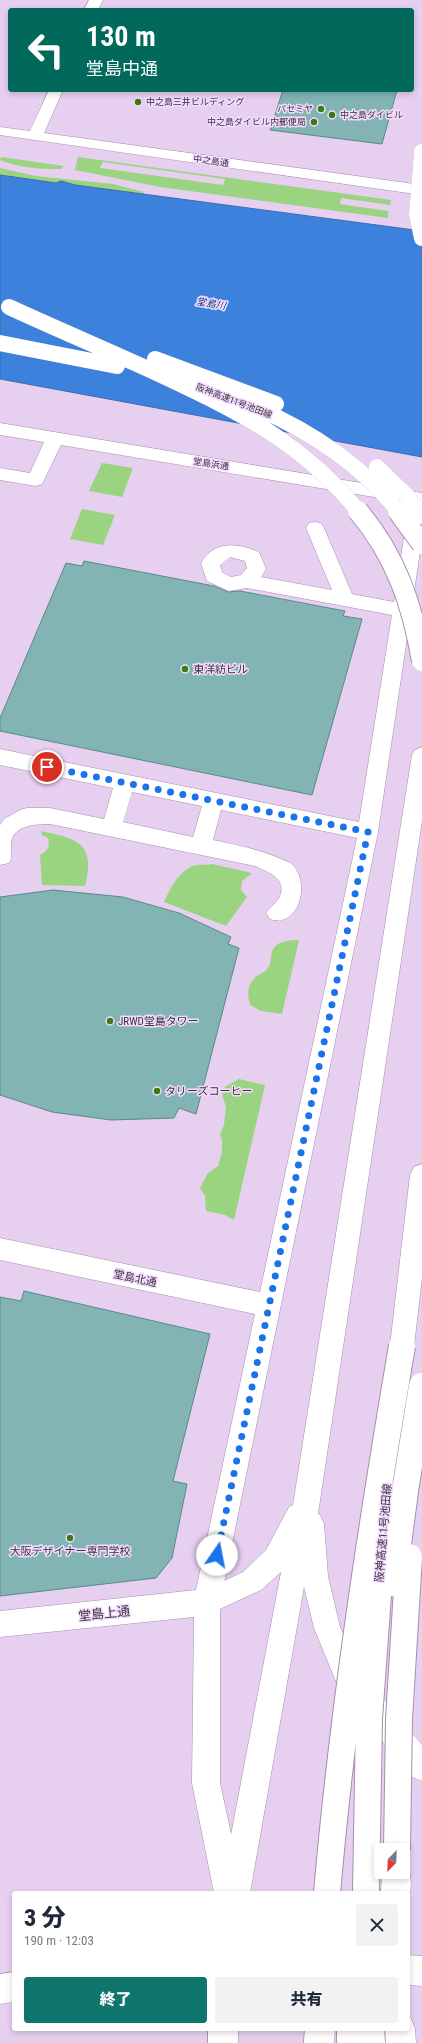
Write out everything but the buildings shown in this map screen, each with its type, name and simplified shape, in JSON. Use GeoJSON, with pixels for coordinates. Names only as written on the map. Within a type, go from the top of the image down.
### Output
{"type":"FeatureCollection","features":[{"type":"Feature","properties":{"kind":"main road"},"geometry":{"type":"LineString","coordinates":[[35,136],[55,92]]}},
{"type":"Feature","properties":{"kind":"main road","name":"中之島通"},"geometry":{"type":"LineString","coordinates":[[0,131],[422,190]]}},
{"type":"Feature","properties":{"kind":"main road"},"geometry":{"type":"LineString","coordinates":[[422,152],[417,214],[422,238]]}},
{"type":"Feature","properties":{"kind":"main road"},"geometry":{"type":"LineString","coordinates":[[4,305],[216,400],[255,421],[292,445],[326,474],[354,503],[377,535],[398,569],[413,609],[422,661]]}},
{"type":"Feature","properties":{"kind":"main road","name":"阪神高速11号池田線"},"geometry":{"type":"LineString","coordinates":[[4,305],[224,383],[267,400],[307,420],[348,445],[378,468],[407,496],[421,504]]}},
{"type":"Feature","properties":{"kind":"main road","name":"阪神高速11号池田線"},"geometry":{"type":"LineString","coordinates":[[0,343],[56,353],[161,376],[216,392],[258,408],[295,427],[332,449],[362,474],[390,501],[422,544]]}},
{"type":"Feature","properties":{"kind":"main road","name":"堂島浜通"},"geometry":{"type":"LineString","coordinates":[[0,429],[421,504]]}},
{"type":"Feature","properties":{"kind":"main road"},"geometry":{"type":"LineString","coordinates":[[0,474],[36,480],[55,438]]}},
{"type":"Feature","properties":{"kind":"main road"},"geometry":{"type":"LineString","coordinates":[[229,1891],[206,1783],[207,1602],[368,832],[401,610],[421,504]]}},
{"type":"Feature","properties":{"kind":"main road"},"geometry":{"type":"LineString","coordinates":[[315,528],[345,599]]}},
{"type":"Feature","properties":{"kind":"main road"},"geometry":{"type":"LineString","coordinates":[[247,581],[401,610]]}},
{"type":"Feature","properties":{"kind":"main road"},"geometry":{"type":"LineString","coordinates":[[235,1891],[308,1495],[340,1299],[422,755]]}},
{"type":"Feature","properties":{"kind":"main road"},"geometry":{"type":"LineString","coordinates":[[0,757],[368,832]]}},
{"type":"Feature","properties":{"kind":"main road"},"geometry":{"type":"LineString","coordinates":[[111,829],[125,783]]}},
{"type":"Feature","properties":{"kind":"main road"},"geometry":{"type":"LineString","coordinates":[[201,846],[214,801]]}},
{"type":"Feature","properties":{"kind":"main road"},"geometry":{"type":"LineString","coordinates":[[2,856],[1,841],[11,825],[27,816],[50,816],[259,858],[284,870],[292,884],[290,900],[277,913]]}},
{"type":"Feature","properties":{"kind":"main road","name":"阪神高速11号池田線"},"geometry":{"type":"LineString","coordinates":[[366,1891],[369,1719],[381,1548],[422,1175]]}},
{"type":"Feature","properties":{"kind":"main road","name":"堂島北通"},"geometry":{"type":"LineString","coordinates":[[0,1249],[270,1306]]}},
{"type":"Feature","properties":{"kind":"main road"},"geometry":{"type":"LineString","coordinates":[[327,1891],[332,1823],[347,1698],[378,1487],[402,1346]]}},
{"type":"Feature","properties":{"kind":"main road"},"geometry":{"type":"LineString","coordinates":[[358,1891],[362,1826],[374,1728],[404,1491],[422,1386]]}},
{"type":"Feature","properties":{"kind":"main road"},"geometry":{"type":"LineString","coordinates":[[397,1843],[399,1719],[410,1547],[422,1415]]}},
{"type":"Feature","properties":{"kind":"main road"},"geometry":{"type":"LineString","coordinates":[[308,1495],[315,1576],[327,1628],[349,1678],[422,1767]]}},
{"type":"Feature","properties":{"kind":"main road","name":"堂島上通"},"geometry":{"type":"LineString","coordinates":[[0,1624],[207,1602],[252,1581],[275,1559],[308,1495]]}},
{"type":"Feature","properties":{"kind":"main road"},"geometry":{"type":"LineString","coordinates":[[396,1879],[396,1891]]}},
{"type":"Feature","properties":{"kind":"main road"},"geometry":{"type":"LineString","coordinates":[[410,1970],[422,1971]]}},
{"type":"Feature","properties":{"kind":"main road"},"geometry":{"type":"LineString","coordinates":[[0,1989],[12,1987]]}},
{"type":"Feature","properties":{"kind":"main road"},"geometry":{"type":"LineString","coordinates":[[222,2043],[223,2031]]}},
{"type":"Feature","properties":{"kind":"main road"},"geometry":{"type":"LineString","coordinates":[[319,2043],[320,2031]]}},
{"type":"Feature","properties":{"kind":"main road"},"geometry":{"type":"LineString","coordinates":[[352,2031],[352,2043]]}},
{"type":"Feature","properties":{"kind":"main road"},"geometry":{"type":"LineString","coordinates":[[369,2031],[370,2043]]}},
{"type":"Feature","properties":{"kind":"main road"},"geometry":{"type":"LineString","coordinates":[[400,2031],[401,2043]]}},
{"type":"Feature","properties":{"kind":"green space"},"geometry":{"type":"Polygon","coordinates":[[[1,157],[64,166],[61,169],[30,168],[0,160],[1,157]]]}},
{"type":"Feature","properties":{"kind":"green space"},"geometry":{"type":"Polygon","coordinates":[[[78,157],[391,200],[390,205],[341,198],[340,204],[388,211],[388,218],[160,187],[75,170],[78,157]],[[103,162],[100,168],[223,185],[225,179],[103,162]]]}},
{"type":"Feature","properties":{"kind":"green space"},"geometry":{"type":"Polygon","coordinates":[[[0,168],[36,176],[113,184],[144,192],[143,194],[74,185],[61,181],[56,183],[0,175],[0,168]]]}},
{"type":"Feature","properties":{"kind":"green space"},"geometry":{"type":"Polygon","coordinates":[[[102,463],[133,468],[122,497],[89,491],[102,463]]]}},
{"type":"Feature","properties":{"kind":"green space"},"geometry":{"type":"Polygon","coordinates":[[[82,509],[115,515],[103,545],[70,539],[82,509]]]}},
{"type":"Feature","properties":{"kind":"green space"},"geometry":{"type":"Polygon","coordinates":[[[41,831],[74,840],[81,845],[88,860],[88,871],[85,886],[42,885],[40,855],[47,850],[49,844],[48,838],[42,835],[41,831]]]}},
{"type":"Feature","properties":{"kind":"green space"},"geometry":{"type":"Polygon","coordinates":[[[212,864],[252,873],[242,881],[241,890],[247,897],[226,926],[164,902],[172,886],[183,872],[193,866],[212,864]]]}},
{"type":"Feature","properties":{"kind":"green space"},"geometry":{"type":"Polygon","coordinates":[[[291,940],[299,940],[282,1014],[261,1011],[250,1005],[248,993],[251,982],[269,967],[272,952],[276,945],[291,940]]]}},
{"type":"Feature","properties":{"kind":"green space"},"geometry":{"type":"Polygon","coordinates":[[[239,1079],[265,1085],[234,1220],[225,1215],[206,1211],[205,1196],[200,1188],[208,1173],[218,1166],[222,1152],[222,1141],[220,1134],[224,1125],[226,1107],[222,1094],[225,1087],[239,1079]]]}},
{"type":"Feature","properties":{"kind":"water","name":"堂島川"},"geometry":{"type":"Polygon","coordinates":[[[0,175],[56,183],[61,181],[75,185],[422,231],[422,457],[0,379],[0,175]]]}},
{"type":"Feature","properties":{"kind":"place","name":"中之島三井ビルディング"},"geometry":{"type":"Point","coordinates":[138,102]}},
{"type":"Feature","properties":{"kind":"place","name":"パセミヤ"},"geometry":{"type":"Point","coordinates":[321,109]}},
{"type":"Feature","properties":{"kind":"place","name":"中之島ダイビル"},"geometry":{"type":"Point","coordinates":[332,115]}},
{"type":"Feature","properties":{"kind":"place","name":"中之島ダイビル内郵便局"},"geometry":{"type":"Point","coordinates":[314,122]}},
{"type":"Feature","properties":{"kind":"place","name":"東洋紡ビル"},"geometry":{"type":"Point","coordinates":[185,669]}},
{"type":"Feature","properties":{"kind":"place","name":"JRWD堂島タワー"},"geometry":{"type":"Point","coordinates":[110,1021]}},
{"type":"Feature","properties":{"kind":"place","name":"タリーズコーヒー"},"geometry":{"type":"Point","coordinates":[157,1091]}},
{"type":"Feature","properties":{"kind":"place","name":"大阪デザイナー専門学校"},"geometry":{"type":"Point","coordinates":[70,1538]}},
{"type":"Feature","properties":{"kind":"route"},"geometry":{"type":"LineString","coordinates":[[47,767],[368,832],[217,1555]]}}]}
